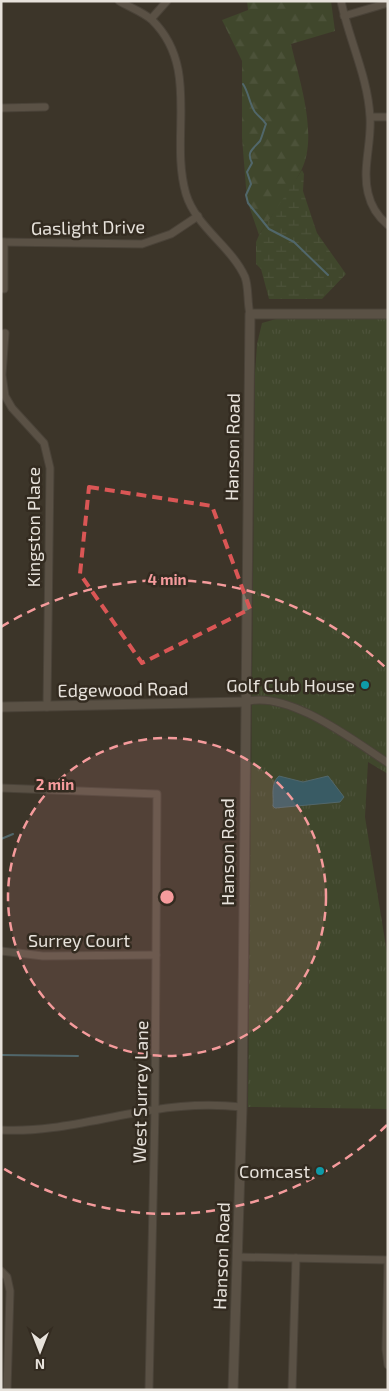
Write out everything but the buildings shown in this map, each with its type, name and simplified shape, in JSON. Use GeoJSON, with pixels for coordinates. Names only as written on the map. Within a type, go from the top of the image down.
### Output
{"type":"FeatureCollection","features":[{"type":"Feature","properties":{"kind":"street"},"geometry":{"type":"LineString","coordinates":[[119,1],[151,19],[164,34],[176,58],[181,82],[181,171],[186,195],[198,216],[236,261],[244,275],[250,314],[388,314]]}},
{"type":"Feature","properties":{"kind":"street"},"geometry":{"type":"LineString","coordinates":[[151,19],[167,1]]}},
{"type":"Feature","properties":{"kind":"street"},"geometry":{"type":"LineString","coordinates":[[341,1],[366,87],[370,117],[367,173],[368,194],[374,210],[388,225]]}},
{"type":"Feature","properties":{"kind":"street"},"geometry":{"type":"LineString","coordinates":[[344,16],[388,4]]}},
{"type":"Feature","properties":{"kind":"street"},"geometry":{"type":"LineString","coordinates":[[1,108],[45,106]]}},
{"type":"Feature","properties":{"kind":"street"},"geometry":{"type":"LineString","coordinates":[[370,117],[388,117]]}},
{"type":"Feature","properties":{"kind":"street","name":"Gaslight Drive"},"geometry":{"type":"LineString","coordinates":[[3,242],[142,244],[171,234],[198,216]]}},
{"type":"Feature","properties":{"kind":"street"},"geometry":{"type":"LineString","coordinates":[[3,242],[4,289]]}},
{"type":"Feature","properties":{"kind":"street","name":"Hanson Road"},"geometry":{"type":"LineString","coordinates":[[233,1390],[242,1107],[250,314]]}},
{"type":"Feature","properties":{"kind":"street","name":"Kingston Place"},"geometry":{"type":"LineString","coordinates":[[5,333],[2,374],[5,396],[12,408],[44,443],[50,468],[47,707]]}},
{"type":"Feature","properties":{"kind":"street"},"geometry":{"type":"LineString","coordinates":[[245,702],[253,700],[272,701],[297,707],[388,763]]}},
{"type":"Feature","properties":{"kind":"street","name":"Edgewood Road"},"geometry":{"type":"LineString","coordinates":[[1,707],[245,702]]}},
{"type":"Feature","properties":{"kind":"street","name":"West Surrey Lane"},"geometry":{"type":"LineString","coordinates":[[1,788],[157,794],[155,1109],[148,1390]]}},
{"type":"Feature","properties":{"kind":"street","name":"Surrey Court"},"geometry":{"type":"LineString","coordinates":[[1,952],[43,956],[156,955]]}},
{"type":"Feature","properties":{"kind":"street"},"geometry":{"type":"LineString","coordinates":[[1,1130],[31,1131],[155,1109],[201,1105],[242,1107]]}},
{"type":"Feature","properties":{"kind":"street"},"geometry":{"type":"LineString","coordinates":[[237,1257],[388,1261],[386,1349],[388,1366]]}},
{"type":"Feature","properties":{"kind":"street"},"geometry":{"type":"LineString","coordinates":[[292,1390],[296,1258]]}},
{"type":"Feature","properties":{"kind":"street"},"geometry":{"type":"LineString","coordinates":[[1,1271],[7,1277],[10,1291],[7,1390]]}},
{"type":"Feature","properties":{"kind":"highlighted area"},"geometry":{"type":"Polygon","coordinates":[[[89,487],[212,506],[250,609],[142,663],[80,574],[89,487]]]}},
{"type":"Feature","properties":{"kind":"green space"},"geometry":{"type":"Polygon","coordinates":[[[247,1],[331,1],[335,31],[291,44],[306,108],[308,142],[306,157],[301,171],[259,235],[247,200],[242,138],[242,61],[222,20],[248,10],[247,1]]]}},
{"type":"Feature","properties":{"kind":"green space"},"geometry":{"type":"Polygon","coordinates":[[[302,170],[304,174],[303,191],[317,233],[346,274],[322,299],[269,299],[261,269],[256,264],[256,242],[302,170]]]}},
{"type":"Feature","properties":{"kind":"green space"},"geometry":{"type":"Polygon","coordinates":[[[276,319],[388,319],[388,774],[368,762],[365,817],[388,959],[388,1109],[248,1107],[255,373],[257,344],[262,323],[276,319]]]}},
{"type":"Feature","properties":{"kind":"water"},"geometry":{"type":"Polygon","coordinates":[[[279,776],[303,782],[328,776],[344,797],[340,802],[275,808],[273,806],[273,786],[279,776]]]}},
{"type":"Feature","properties":{"kind":"waterway"},"geometry":{"type":"LineString","coordinates":[[243,84],[253,109],[266,124],[260,141],[250,153],[252,163],[247,172],[251,184],[246,195],[248,203],[269,229],[294,242],[328,275]]}},
{"type":"Feature","properties":{"kind":"waterway"},"geometry":{"type":"LineString","coordinates":[[1,839],[13,834]]}},
{"type":"Feature","properties":{"kind":"waterway"},"geometry":{"type":"LineString","coordinates":[[1,1055],[78,1056]]}},
{"type":"Feature","properties":{"kind":"place","name":"Golf Club House"},"geometry":{"type":"Point","coordinates":[365,685]}},
{"type":"Feature","properties":{"kind":"place","name":"Comcast"},"geometry":{"type":"Point","coordinates":[320,1171]}}]}
